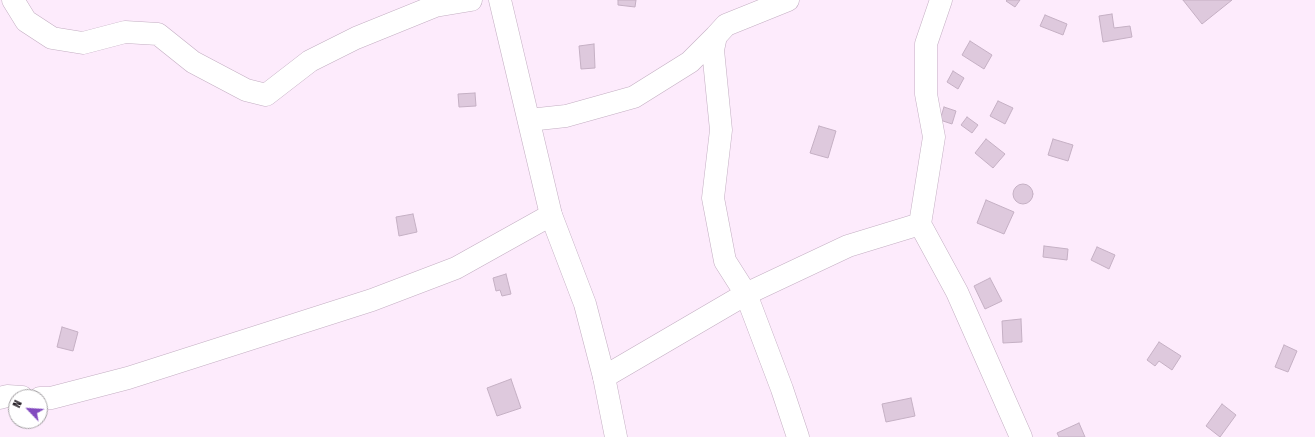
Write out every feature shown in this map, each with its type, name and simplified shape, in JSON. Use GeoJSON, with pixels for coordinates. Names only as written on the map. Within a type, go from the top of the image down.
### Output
{"type":"FeatureCollection","features":[{"type":"Feature","properties":{"kind":"street"},"geometry":{"type":"LineString","coordinates":[[13,0],[26,21],[52,38],[83,43],[125,32],[158,34],[193,62],[246,90],[266,95],[310,61],[356,38],[435,6],[470,0]]}},
{"type":"Feature","properties":{"kind":"street"},"geometry":{"type":"LineString","coordinates":[[500,0],[551,215],[585,304],[604,377],[616,437]]}},
{"type":"Feature","properties":{"kind":"street"},"geometry":{"type":"LineString","coordinates":[[529,120],[566,116],[634,97],[690,62],[726,25],[788,0]]}},
{"type":"Feature","properties":{"kind":"street"},"geometry":{"type":"LineString","coordinates":[[941,0],[926,44],[926,94],[934,138],[920,224],[957,292],[1021,437]]}},
{"type":"Feature","properties":{"kind":"street"},"geometry":{"type":"LineString","coordinates":[[716,36],[713,50],[721,130],[714,198],[725,261],[746,294],[782,389],[798,437]]}},
{"type":"Feature","properties":{"kind":"street"},"geometry":{"type":"LineString","coordinates":[[48,398],[128,378],[372,300],[456,268],[551,215]]}},
{"type":"Feature","properties":{"kind":"street"},"geometry":{"type":"LineString","coordinates":[[604,377],[746,294],[848,246],[920,224]]}},
{"type":"Feature","properties":{"kind":"building"},"geometry":{"type":"Polygon","coordinates":[[[618,0],[636,0],[635,7],[618,5],[618,0]]]}},
{"type":"Feature","properties":{"kind":"building"},"geometry":{"type":"Polygon","coordinates":[[[1020,0],[1015,7],[1006,1],[1020,0]]]}},
{"type":"Feature","properties":{"kind":"building"},"geometry":{"type":"Polygon","coordinates":[[[1183,0],[1232,0],[1202,24],[1183,0]]]}},
{"type":"Feature","properties":{"kind":"building"},"geometry":{"type":"Polygon","coordinates":[[[1112,14],[1114,28],[1130,26],[1132,37],[1103,42],[1099,16],[1112,14]]]}},
{"type":"Feature","properties":{"kind":"building"},"geometry":{"type":"Polygon","coordinates":[[[1045,15],[1067,24],[1063,35],[1040,26],[1045,15]]]}},
{"type":"Feature","properties":{"kind":"building"},"geometry":{"type":"Polygon","coordinates":[[[970,41],[992,55],[984,69],[962,55],[970,41]]]}},
{"type":"Feature","properties":{"kind":"building"},"geometry":{"type":"Polygon","coordinates":[[[594,44],[595,68],[581,69],[579,46],[594,44]]]}},
{"type":"Feature","properties":{"kind":"building"},"geometry":{"type":"Polygon","coordinates":[[[953,71],[964,78],[958,89],[947,82],[953,71]]]}},
{"type":"Feature","properties":{"kind":"building"},"geometry":{"type":"Polygon","coordinates":[[[475,93],[476,106],[459,107],[458,94],[475,93]]]}},
{"type":"Feature","properties":{"kind":"building"},"geometry":{"type":"Polygon","coordinates":[[[998,101],[1013,108],[1005,124],[990,116],[998,101]]]}},
{"type":"Feature","properties":{"kind":"building"},"geometry":{"type":"Polygon","coordinates":[[[944,107],[956,111],[952,124],[940,120],[944,107]]]}},
{"type":"Feature","properties":{"kind":"building"},"geometry":{"type":"Polygon","coordinates":[[[967,117],[978,125],[972,133],[961,125],[967,117]]]}},
{"type":"Feature","properties":{"kind":"building"},"geometry":{"type":"Polygon","coordinates":[[[819,126],[836,131],[828,158],[810,153],[819,126]]]}},
{"type":"Feature","properties":{"kind":"building"},"geometry":{"type":"Polygon","coordinates":[[[986,139],[1005,154],[993,168],[975,153],[986,139]]]}},
{"type":"Feature","properties":{"kind":"building"},"geometry":{"type":"Polygon","coordinates":[[[1053,139],[1073,145],[1068,161],[1048,155],[1053,139]]]}},
{"type":"Feature","properties":{"kind":"building"},"geometry":{"type":"Polygon","coordinates":[[[1023,184],[1030,187],[1033,194],[1030,201],[1023,204],[1016,201],[1013,194],[1016,187],[1023,184]]]}},
{"type":"Feature","properties":{"kind":"building"},"geometry":{"type":"Polygon","coordinates":[[[986,200],[1014,212],[1004,234],[977,223],[986,200]]]}},
{"type":"Feature","properties":{"kind":"building"},"geometry":{"type":"Polygon","coordinates":[[[413,214],[417,232],[399,236],[396,217],[413,214]]]}},
{"type":"Feature","properties":{"kind":"building"},"geometry":{"type":"Polygon","coordinates":[[[1044,246],[1068,249],[1067,260],[1043,257],[1044,246]]]}},
{"type":"Feature","properties":{"kind":"building"},"geometry":{"type":"Polygon","coordinates":[[[1097,247],[1115,255],[1109,269],[1091,260],[1097,247]]]}},
{"type":"Feature","properties":{"kind":"building"},"geometry":{"type":"Polygon","coordinates":[[[506,274],[511,294],[502,296],[500,290],[496,291],[493,278],[506,274]]]}},
{"type":"Feature","properties":{"kind":"building"},"geometry":{"type":"Polygon","coordinates":[[[990,278],[1002,301],[985,309],[974,286],[990,278]]]}},
{"type":"Feature","properties":{"kind":"building"},"geometry":{"type":"Polygon","coordinates":[[[1021,319],[1022,342],[1003,343],[1002,321],[1021,319]]]}},
{"type":"Feature","properties":{"kind":"building"},"geometry":{"type":"Polygon","coordinates":[[[62,327],[78,332],[73,351],[57,347],[62,327]]]}},
{"type":"Feature","properties":{"kind":"building"},"geometry":{"type":"Polygon","coordinates":[[[1159,342],[1181,356],[1172,370],[1159,361],[1155,366],[1147,360],[1159,342]]]}},
{"type":"Feature","properties":{"kind":"building"},"geometry":{"type":"Polygon","coordinates":[[[1284,345],[1297,351],[1288,372],[1275,367],[1284,345]]]}},
{"type":"Feature","properties":{"kind":"building"},"geometry":{"type":"Polygon","coordinates":[[[511,379],[521,408],[497,416],[487,388],[511,379]]]}},
{"type":"Feature","properties":{"kind":"building"},"geometry":{"type":"Polygon","coordinates":[[[911,398],[915,416],[886,422],[882,404],[911,398]]]}},
{"type":"Feature","properties":{"kind":"building"},"geometry":{"type":"Polygon","coordinates":[[[1222,404],[1236,415],[1220,437],[1206,426],[1222,404]]]}},
{"type":"Feature","properties":{"kind":"building"},"geometry":{"type":"Polygon","coordinates":[[[1079,423],[1085,437],[1059,437],[1057,433],[1079,423]]]}}]}
